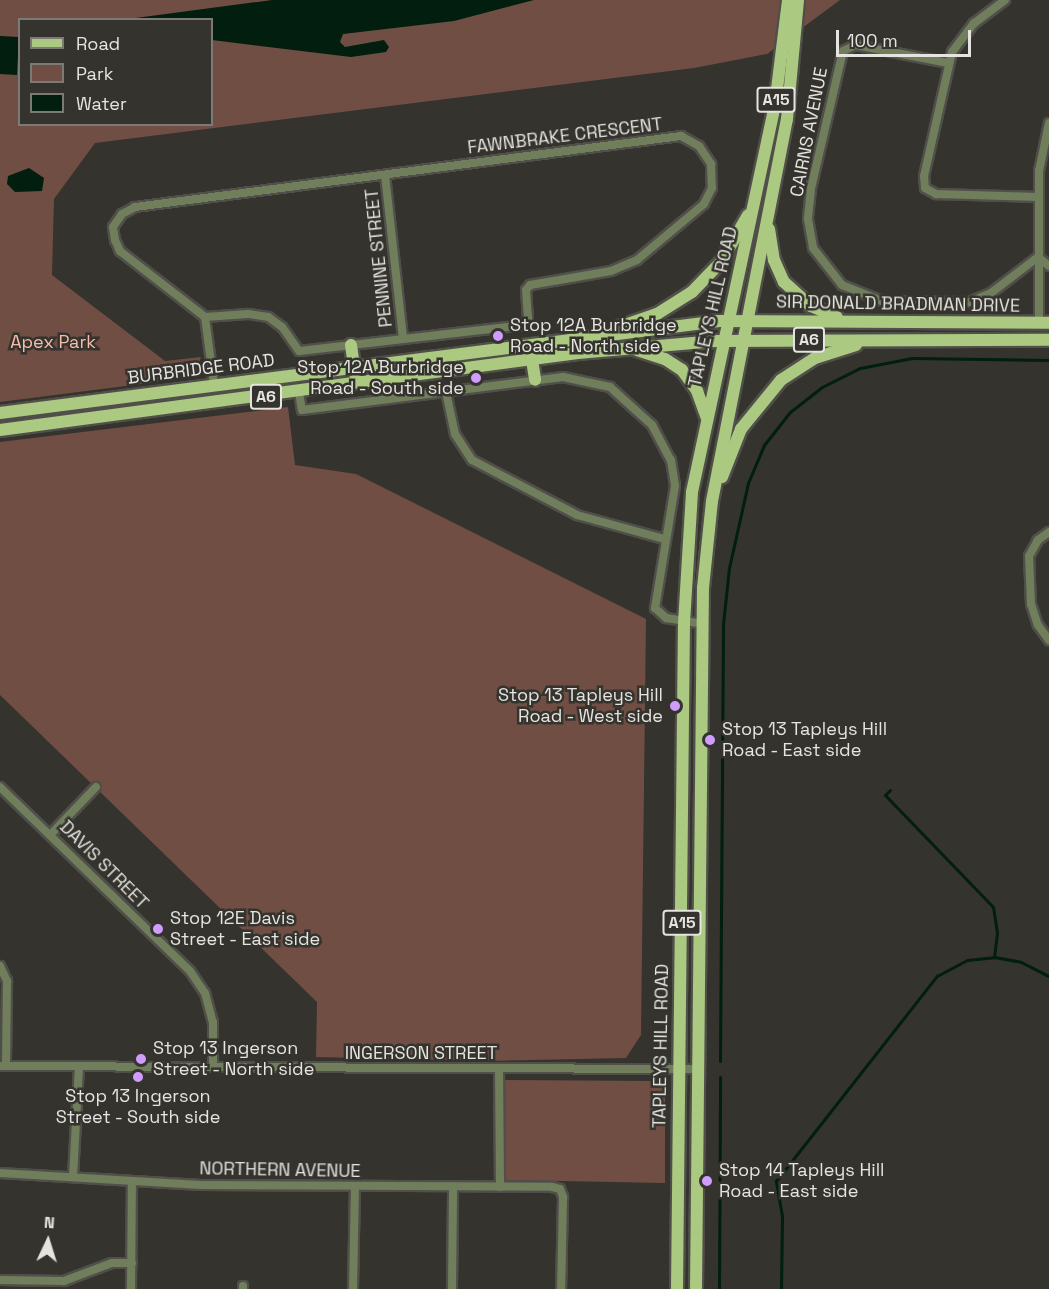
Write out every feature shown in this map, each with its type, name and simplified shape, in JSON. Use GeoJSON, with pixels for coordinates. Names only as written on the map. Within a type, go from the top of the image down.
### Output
{"type":"FeatureCollection","features":[{"type":"Feature","properties":{"kind":"main road","name":"TAPLEYS HILL ROAD"},"geometry":{"type":"LineString","coordinates":[[677,1289],[684,623],[692,492],[722,340],[756,198],[779,82],[788,0]]}},
{"type":"Feature","properties":{"kind":"main road","name":"TAPLEYS HILL ROAD"},"geometry":{"type":"LineString","coordinates":[[696,1289],[703,588],[712,501],[787,119],[798,0]]}},
{"type":"Feature","properties":{"kind":"main road"},"geometry":{"type":"LineString","coordinates":[[602,336],[657,315],[692,292],[729,250],[756,198]]}},
{"type":"Feature","properties":{"kind":"main road"},"geometry":{"type":"LineString","coordinates":[[768,222],[774,260],[792,291],[811,306],[849,321]]}},
{"type":"Feature","properties":{"kind":"main road","name":"A6"},"geometry":{"type":"LineString","coordinates":[[727,320],[747,320]]}},
{"type":"Feature","properties":{"kind":"main road","name":"BURBRIDGE ROAD"},"geometry":{"type":"LineString","coordinates":[[0,413],[727,320]]}},
{"type":"Feature","properties":{"kind":"main road","name":"SIR DONALD BRADMAN DRIVE"},"geometry":{"type":"LineString","coordinates":[[747,320],[1044,323]]}},
{"type":"Feature","properties":{"kind":"main road"},"geometry":{"type":"LineString","coordinates":[[1009,339],[1044,323],[1049,334]]}},
{"type":"Feature","properties":{"kind":"main road","name":"A6"},"geometry":{"type":"LineString","coordinates":[[722,340],[743,340]]}},
{"type":"Feature","properties":{"kind":"main road","name":"BURBRIDGE ROAD"},"geometry":{"type":"LineString","coordinates":[[0,430],[532,360],[722,340]]}},
{"type":"Feature","properties":{"kind":"main road","name":"SIR DONALD BRADMAN DRIVE"},"geometry":{"type":"LineString","coordinates":[[743,340],[1049,340]]}},
{"type":"Feature","properties":{"kind":"main road"},"geometry":{"type":"LineString","coordinates":[[712,501],[741,429],[781,381],[815,358],[875,340]]}},
{"type":"Feature","properties":{"kind":"main road"},"geometry":{"type":"LineString","coordinates":[[351,345],[356,384]]}},
{"type":"Feature","properties":{"kind":"main road"},"geometry":{"type":"LineString","coordinates":[[629,348],[665,359],[682,370],[697,391],[706,417]]}},
{"type":"Feature","properties":{"kind":"main road"},"geometry":{"type":"LineString","coordinates":[[532,360],[534,380]]}},
{"type":"Feature","properties":{"kind":"street"},"geometry":{"type":"LineString","coordinates":[[1005,0],[974,23],[948,63],[924,176],[925,188],[936,194],[1038,197]]}},
{"type":"Feature","properties":{"kind":"street","name":"CAIRNS AVENUE"},"geometry":{"type":"LineString","coordinates":[[948,63],[855,45],[843,51],[812,189],[808,219],[813,248],[842,285],[882,301],[969,302],[991,293],[1038,257]]}},
{"type":"Feature","properties":{"kind":"street"},"geometry":{"type":"LineString","coordinates":[[1044,323],[1038,257],[1038,197],[1039,171],[1049,123]]}},
{"type":"Feature","properties":{"kind":"street","name":"FAWNBRAKE CRESCENT"},"geometry":{"type":"LineString","coordinates":[[681,136],[705,153],[713,175],[705,204],[637,260],[611,270],[530,285],[526,290],[528,318],[525,325],[299,351],[282,327],[268,317],[248,314],[205,317],[120,251],[113,227],[122,214],[135,207],[385,175],[681,136]]}},
{"type":"Feature","properties":{"kind":"street","name":"PENNINE STREET"},"geometry":{"type":"LineString","coordinates":[[385,175],[403,338]]}},
{"type":"Feature","properties":{"kind":"street"},"geometry":{"type":"LineString","coordinates":[[1038,257],[1049,266]]}},
{"type":"Feature","properties":{"kind":"street"},"geometry":{"type":"LineString","coordinates":[[205,317],[214,385]]}},
{"type":"Feature","properties":{"kind":"street"},"geometry":{"type":"LineString","coordinates":[[299,392],[302,410],[534,380],[579,377],[610,387],[628,400],[661,438],[671,460],[675,486],[664,539],[655,608],[658,614],[684,623],[704,624]]}},
{"type":"Feature","properties":{"kind":"street"},"geometry":{"type":"LineString","coordinates":[[446,392],[455,434],[472,460],[577,515],[664,539]]}},
{"type":"Feature","properties":{"kind":"street"},"geometry":{"type":"LineString","coordinates":[[1049,532],[1038,540],[1029,556],[1031,604],[1038,625],[1049,640]]}},
{"type":"Feature","properties":{"kind":"street","name":"DAVIS STREET"},"geometry":{"type":"LineString","coordinates":[[0,787],[190,971],[206,993],[213,1022],[213,1068]]}},
{"type":"Feature","properties":{"kind":"street"},"geometry":{"type":"LineString","coordinates":[[51,834],[96,788]]}},
{"type":"Feature","properties":{"kind":"street"},"geometry":{"type":"LineString","coordinates":[[0,966],[7,981],[3,1066]]}},
{"type":"Feature","properties":{"kind":"street","name":"INGERSON STREET"},"geometry":{"type":"LineString","coordinates":[[3,1066],[698,1069]]}},
{"type":"Feature","properties":{"kind":"street"},"geometry":{"type":"LineString","coordinates":[[73,1177],[79,1067]]}},
{"type":"Feature","properties":{"kind":"street"},"geometry":{"type":"LineString","coordinates":[[499,1068],[500,1187]]}},
{"type":"Feature","properties":{"kind":"street","name":"NORTHERN AVENUE"},"geometry":{"type":"LineString","coordinates":[[0,1173],[132,1181],[560,1189],[563,1197],[561,1289]]}},
{"type":"Feature","properties":{"kind":"street"},"geometry":{"type":"LineString","coordinates":[[131,1289],[132,1181]]}},
{"type":"Feature","properties":{"kind":"street"},"geometry":{"type":"LineString","coordinates":[[353,1289],[355,1186]]}},
{"type":"Feature","properties":{"kind":"street"},"geometry":{"type":"LineString","coordinates":[[452,1289],[453,1186]]}},
{"type":"Feature","properties":{"kind":"street"},"geometry":{"type":"LineString","coordinates":[[0,1280],[64,1281],[112,1263],[132,1263]]}},
{"type":"Feature","properties":{"kind":"green space","name":"Apex Park"},"geometry":{"type":"Polygon","coordinates":[[[0,0],[840,0],[767,54],[694,68],[95,143],[54,199],[52,275],[165,361],[201,357],[197,370],[157,382],[0,402],[0,0]]]}},
{"type":"Feature","properties":{"kind":"green space"},"geometry":{"type":"Polygon","coordinates":[[[288,407],[295,465],[356,474],[646,619],[641,1035],[626,1058],[488,1061],[316,1057],[317,1002],[0,695],[0,442],[288,407]]]}},
{"type":"Feature","properties":{"kind":"green space"},"geometry":{"type":"Polygon","coordinates":[[[502,1080],[657,1081],[665,1087],[665,1183],[504,1180],[502,1080]]]}},
{"type":"Feature","properties":{"kind":"water"},"geometry":{"type":"Polygon","coordinates":[[[272,0],[534,0],[454,21],[343,34],[340,42],[345,47],[384,40],[389,47],[386,52],[351,57],[213,40],[213,18],[136,18],[272,0]]]}},
{"type":"Feature","properties":{"kind":"water"},"geometry":{"type":"Polygon","coordinates":[[[0,36],[18,37],[17,75],[0,74],[0,36]]]}},
{"type":"Feature","properties":{"kind":"water"},"geometry":{"type":"Polygon","coordinates":[[[29,168],[44,178],[42,191],[15,192],[7,184],[8,176],[29,168]]]}},
{"type":"Feature","properties":{"kind":"waterway"},"geometry":{"type":"LineString","coordinates":[[720,1061],[723,624],[729,568],[748,483],[764,445],[790,412],[822,387],[860,368],[912,358],[1049,360]]}},
{"type":"Feature","properties":{"kind":"waterway"},"geometry":{"type":"LineString","coordinates":[[890,790],[885,795],[993,907],[997,933],[994,957]]}},
{"type":"Feature","properties":{"kind":"waterway"},"geometry":{"type":"LineString","coordinates":[[781,1289],[782,1216],[776,1181],[937,976],[967,960],[994,957],[1021,962],[1049,976]]}},
{"type":"Feature","properties":{"kind":"waterway"},"geometry":{"type":"LineString","coordinates":[[719,1289],[720,1077]]}},
{"type":"Feature","properties":{"kind":"place","name":"Stop 12A Burbridge Road - North side"},"geometry":{"type":"Point","coordinates":[498,336]}},
{"type":"Feature","properties":{"kind":"place","name":"Stop 12A Burbridge Road - South side"},"geometry":{"type":"Point","coordinates":[476,378]}},
{"type":"Feature","properties":{"kind":"place","name":"Stop 13 Tapleys Hill Road - West side"},"geometry":{"type":"Point","coordinates":[675,706]}},
{"type":"Feature","properties":{"kind":"place","name":"Stop 13 Tapleys Hill Road - East side"},"geometry":{"type":"Point","coordinates":[710,740]}},
{"type":"Feature","properties":{"kind":"place","name":"Stop 12E Davis Street - East side"},"geometry":{"type":"Point","coordinates":[158,929]}},
{"type":"Feature","properties":{"kind":"place","name":"Stop 13 Ingerson Street - North side"},"geometry":{"type":"Point","coordinates":[141,1059]}},
{"type":"Feature","properties":{"kind":"place","name":"Stop 13 Ingerson Street - South side"},"geometry":{"type":"Point","coordinates":[138,1077]}},
{"type":"Feature","properties":{"kind":"place","name":"Stop 14 Tapleys Hill Road - East side"},"geometry":{"type":"Point","coordinates":[707,1181]}}]}
